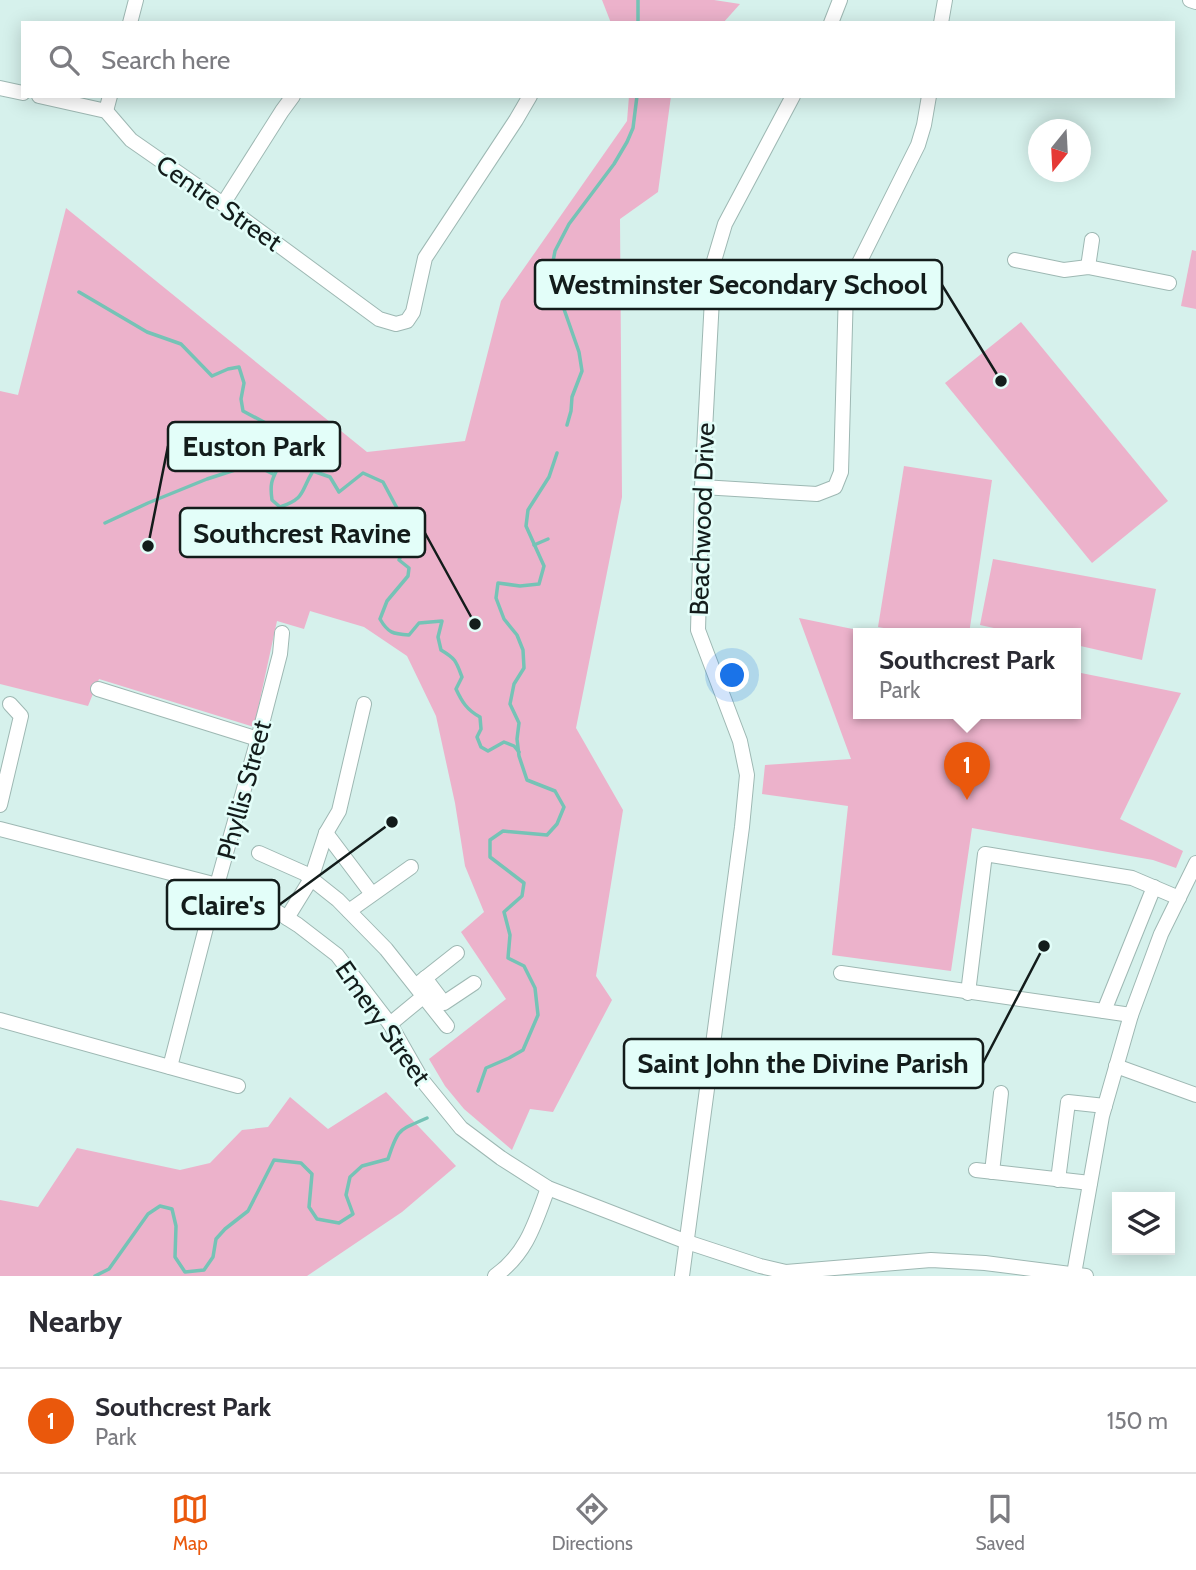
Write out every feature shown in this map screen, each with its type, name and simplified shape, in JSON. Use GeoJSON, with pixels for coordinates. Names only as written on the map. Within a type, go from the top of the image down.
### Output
{"type":"FeatureCollection","features":[{"type":"Feature","properties":{"kind":"street"},"geometry":{"type":"LineString","coordinates":[[130,21],[135,0]]}},
{"type":"Feature","properties":{"kind":"street"},"geometry":{"type":"LineString","coordinates":[[832,21],[840,0]]}},
{"type":"Feature","properties":{"kind":"street"},"geometry":{"type":"LineString","coordinates":[[942,21],[945,0]]}},
{"type":"Feature","properties":{"kind":"street"},"geometry":{"type":"LineString","coordinates":[[1191,0],[1196,2]]}},
{"type":"Feature","properties":{"kind":"street"},"geometry":{"type":"LineString","coordinates":[[0,88],[21,93]]}},
{"type":"Feature","properties":{"kind":"street","name":"Centre Street"},"geometry":{"type":"LineString","coordinates":[[59,98],[108,103],[131,141],[223,204],[379,319],[396,324],[407,321],[413,312],[425,258],[529,98]]}},
{"type":"Feature","properties":{"kind":"street"},"geometry":{"type":"LineString","coordinates":[[223,204],[292,98]]}},
{"type":"Feature","properties":{"kind":"street","name":"Beachwood Drive"},"geometry":{"type":"LineString","coordinates":[[682,1276],[743,827],[747,775],[740,741],[698,630],[702,487],[714,261],[725,223],[792,98]]}},
{"type":"Feature","properties":{"kind":"street"},"geometry":{"type":"LineString","coordinates":[[702,487],[817,494],[835,486],[841,471],[846,289],[918,145],[929,98]]}},
{"type":"Feature","properties":{"kind":"street"},"geometry":{"type":"LineString","coordinates":[[1088,267],[1092,240]]}},
{"type":"Feature","properties":{"kind":"street"},"geometry":{"type":"LineString","coordinates":[[1015,260],[1064,270],[1088,267],[1169,283]]}},
{"type":"Feature","properties":{"kind":"street","name":"Phyllis Street"},"geometry":{"type":"LineString","coordinates":[[170,1067],[280,654],[282,634]]}},
{"type":"Feature","properties":{"kind":"street"},"geometry":{"type":"LineString","coordinates":[[99,689],[258,739]]}},
{"type":"Feature","properties":{"kind":"street"},"geometry":{"type":"LineString","coordinates":[[0,805],[21,716],[10,704]]}},
{"type":"Feature","properties":{"kind":"street"},"geometry":{"type":"LineString","coordinates":[[287,918],[311,879],[326,833],[339,811],[364,704]]}},
{"type":"Feature","properties":{"kind":"street","name":"Emery Street"},"geometry":{"type":"LineString","coordinates":[[0,829],[218,885],[268,906],[298,925],[337,956],[390,1024],[422,1080],[461,1128],[548,1188],[687,1242],[786,1272],[931,1260],[985,1263],[1080,1275]]}},
{"type":"Feature","properties":{"kind":"street"},"geometry":{"type":"LineString","coordinates":[[326,833],[372,894]]}},
{"type":"Feature","properties":{"kind":"street"},"geometry":{"type":"LineString","coordinates":[[259,853],[304,873],[338,900],[421,987],[447,1026]]}},
{"type":"Feature","properties":{"kind":"street"},"geometry":{"type":"LineString","coordinates":[[968,993],[985,854],[1132,878],[1186,895]]}},
{"type":"Feature","properties":{"kind":"street"},"geometry":{"type":"LineString","coordinates":[[1080,1275],[1090,1183],[1116,1066],[1131,1015],[1161,934],[1186,895],[1196,863]]}},
{"type":"Feature","properties":{"kind":"street"},"geometry":{"type":"LineString","coordinates":[[349,911],[411,867]]}},
{"type":"Feature","properties":{"kind":"street"},"geometry":{"type":"LineString","coordinates":[[1104,1012],[1154,887]]}},
{"type":"Feature","properties":{"kind":"street"},"geometry":{"type":"LineString","coordinates":[[390,1024],[421,987],[457,954]]}},
{"type":"Feature","properties":{"kind":"street"},"geometry":{"type":"LineString","coordinates":[[841,973],[1131,1015]]}},
{"type":"Feature","properties":{"kind":"street"},"geometry":{"type":"LineString","coordinates":[[421,987],[444,1003],[474,983]]}},
{"type":"Feature","properties":{"kind":"street"},"geometry":{"type":"LineString","coordinates":[[0,1020],[238,1086]]}},
{"type":"Feature","properties":{"kind":"street"},"geometry":{"type":"LineString","coordinates":[[1116,1066],[1196,1095]]}},
{"type":"Feature","properties":{"kind":"street"},"geometry":{"type":"LineString","coordinates":[[992,1172],[1001,1093]]}},
{"type":"Feature","properties":{"kind":"street"},"geometry":{"type":"LineString","coordinates":[[1058,1180],[1068,1102],[1105,1106]]}},
{"type":"Feature","properties":{"kind":"street"},"geometry":{"type":"LineString","coordinates":[[976,1170],[1090,1183]]}},
{"type":"Feature","properties":{"kind":"street"},"geometry":{"type":"LineString","coordinates":[[495,1276],[509,1266],[531,1235],[548,1188]]}},
{"type":"Feature","properties":{"kind":"shaded area"},"geometry":{"type":"Polygon","coordinates":[[[602,0],[714,0],[740,4],[725,21],[610,21],[602,0]]]}},
{"type":"Feature","properties":{"kind":"shaded area"},"geometry":{"type":"Polygon","coordinates":[[[629,98],[671,98],[658,192],[620,219],[622,497],[576,728],[623,810],[596,976],[612,1000],[553,1112],[530,1109],[512,1150],[464,1109],[445,1086],[429,1059],[506,999],[461,932],[484,912],[465,866],[455,803],[436,716],[407,656],[364,627],[310,611],[304,629],[277,621],[254,727],[99,679],[88,706],[0,684],[0,391],[18,395],[66,208],[367,452],[465,441],[501,301],[627,121],[629,98]]]}},
{"type":"Feature","properties":{"kind":"shaded area"},"geometry":{"type":"Polygon","coordinates":[[[1192,250],[1196,251],[1196,309],[1181,306],[1192,250]]]}},
{"type":"Feature","properties":{"kind":"shaded area"},"geometry":{"type":"Polygon","coordinates":[[[1021,322],[1168,501],[1092,563],[945,383],[1021,322]]]}},
{"type":"Feature","properties":{"kind":"shaded area"},"geometry":{"type":"Polygon","coordinates":[[[904,466],[992,480],[970,628],[878,627],[904,466]]]}},
{"type":"Feature","properties":{"kind":"shaded area"},"geometry":{"type":"Polygon","coordinates":[[[993,559],[1156,589],[1142,660],[1081,646],[1081,628],[994,628],[980,625],[993,559]]]}},
{"type":"Feature","properties":{"kind":"shaded area"},"geometry":{"type":"Polygon","coordinates":[[[799,618],[853,629],[853,719],[1081,719],[1081,673],[1181,693],[1120,819],[1183,851],[1176,868],[1153,860],[972,828],[951,971],[832,955],[848,806],[762,794],[765,765],[851,759],[799,618]]]}},
{"type":"Feature","properties":{"kind":"shaded area"},"geometry":{"type":"Polygon","coordinates":[[[386,1092],[456,1166],[402,1212],[307,1276],[0,1276],[0,1200],[38,1207],[77,1148],[180,1170],[210,1163],[242,1130],[268,1127],[290,1097],[328,1129],[386,1092]]]}},
{"type":"Feature","properties":{"kind":"waterway"},"geometry":{"type":"LineString","coordinates":[[638,0],[638,21]]}},
{"type":"Feature","properties":{"kind":"waterway"},"geometry":{"type":"LineString","coordinates":[[567,425],[572,397],[582,371],[579,352],[551,272],[555,251],[569,224],[627,142],[633,128],[637,98]]}},
{"type":"Feature","properties":{"kind":"waterway"},"geometry":{"type":"LineString","coordinates":[[79,292],[147,332],[181,344],[212,376],[239,367],[244,383],[241,399],[243,411],[275,428],[285,444],[271,487],[272,500],[280,507],[294,501],[301,494],[313,471],[330,477],[339,492],[363,473],[383,482],[398,510],[419,514],[424,522],[416,536],[407,542],[399,560],[409,568],[408,576],[387,601],[380,619],[392,632],[409,635],[419,623],[442,621],[438,637],[441,650],[453,658],[462,677],[456,689],[460,698],[480,717],[481,729],[477,737],[481,747],[488,751],[504,742],[514,746],[519,752]]}},
{"type":"Feature","properties":{"kind":"waterway"},"geometry":{"type":"LineString","coordinates":[[478,1091],[486,1068],[523,1050],[538,1015],[535,988],[524,966],[508,958],[510,935],[504,912],[522,896],[524,883],[490,857],[490,840],[503,831],[547,835],[557,824],[564,807],[555,791],[527,780],[519,756],[519,723],[510,704],[514,684],[524,668],[523,650],[517,635],[504,619],[496,598],[498,583],[520,586],[539,584],[544,566],[526,526],[528,510],[549,477],[557,453]]}},
{"type":"Feature","properties":{"kind":"waterway"},"geometry":{"type":"LineString","coordinates":[[105,523],[207,479],[238,469],[263,469],[273,474]]}},
{"type":"Feature","properties":{"kind":"waterway"},"geometry":{"type":"LineString","coordinates":[[534,545],[548,539]]}},
{"type":"Feature","properties":{"kind":"waterway"},"geometry":{"type":"LineString","coordinates":[[95,1276],[109,1269],[148,1214],[160,1206],[172,1209],[176,1226],[175,1257],[185,1272],[204,1270],[213,1257],[216,1239],[248,1211],[274,1160],[301,1163],[312,1174],[309,1207],[317,1219],[339,1223],[353,1214],[346,1195],[350,1177],[362,1166],[388,1159],[400,1132],[427,1118]]}},
{"type":"Feature","properties":{"kind":"place","name":"Westminster Secondary School"},"geometry":{"type":"Point","coordinates":[1001,381]}},
{"type":"Feature","properties":{"kind":"place","name":"Euston Park"},"geometry":{"type":"Point","coordinates":[148,546]}},
{"type":"Feature","properties":{"kind":"place","name":"Southcrest Ravine"},"geometry":{"type":"Point","coordinates":[475,624]}},
{"type":"Feature","properties":{"kind":"place","name":"Southcrest Park"},"geometry":{"type":"Point","coordinates":[967,800]}},
{"type":"Feature","properties":{"kind":"place","name":"Claire's"},"geometry":{"type":"Point","coordinates":[392,822]}},
{"type":"Feature","properties":{"kind":"place","name":"Saint John the Divine Parish"},"geometry":{"type":"Point","coordinates":[1044,946]}}]}
